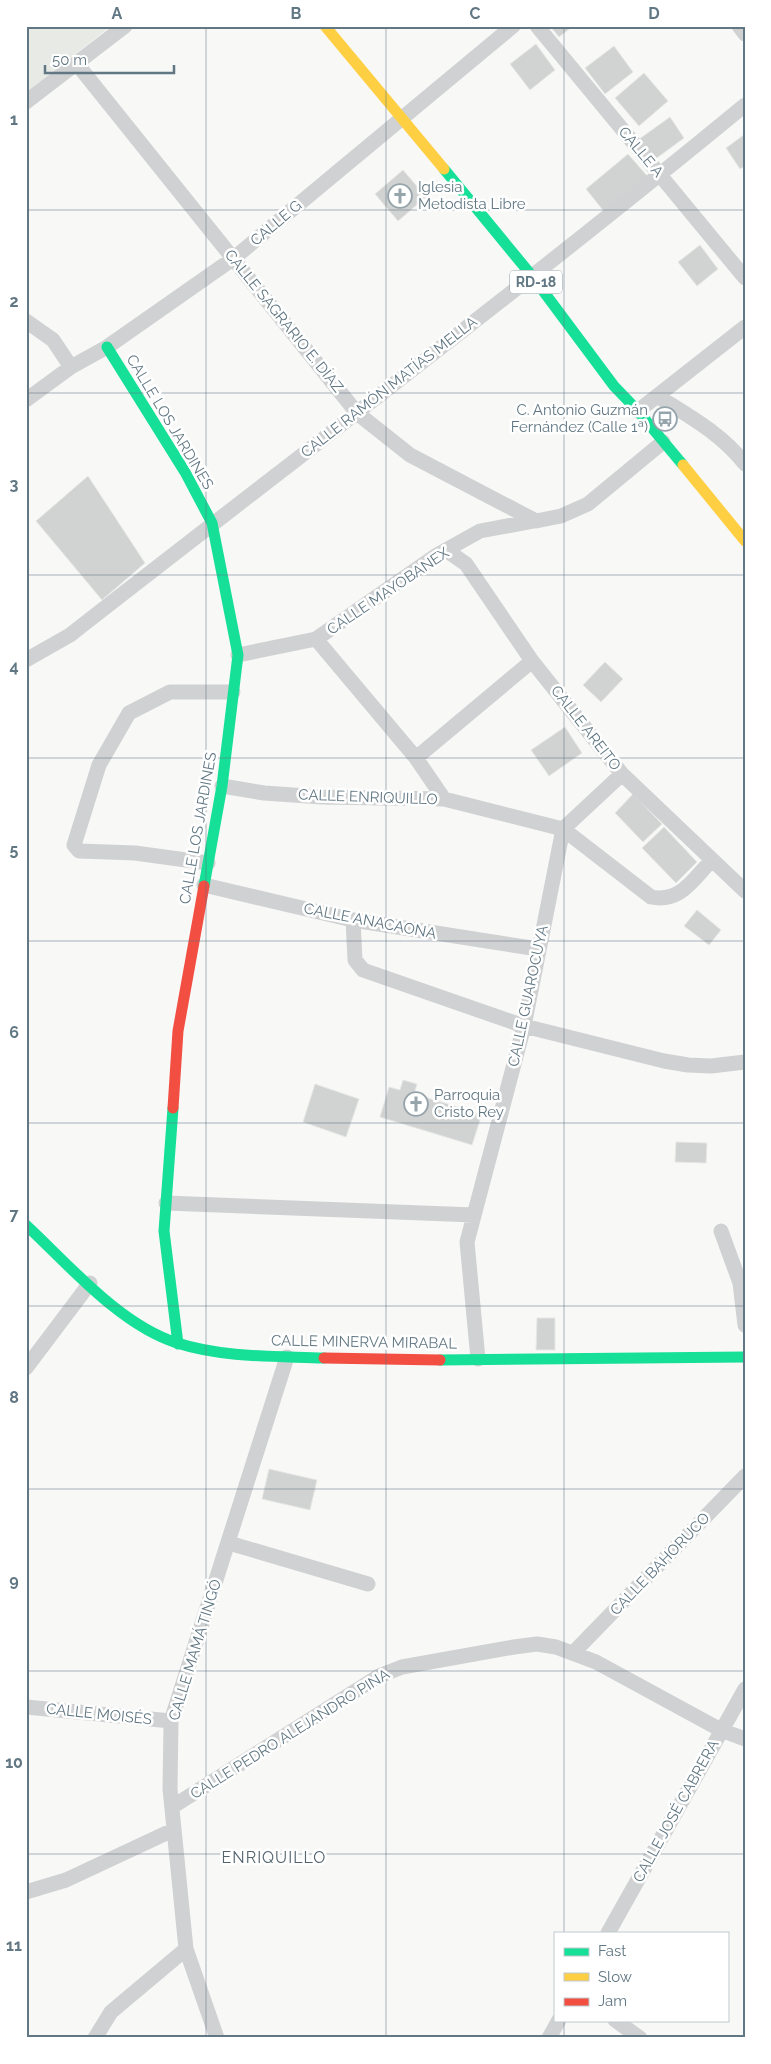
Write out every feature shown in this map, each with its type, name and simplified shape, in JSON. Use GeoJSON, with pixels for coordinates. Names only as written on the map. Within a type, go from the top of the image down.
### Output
{"type":"FeatureCollection","features":[{"type":"Feature","properties":{"kind":"street"},"geometry":{"type":"LineString","coordinates":[[26,102],[125,26]]}},
{"type":"Feature","properties":{"kind":"street","name":"RD-18"},"geometry":{"type":"LineString","coordinates":[[325,26],[532,276],[614,386],[638,411],[745,541]]}},
{"type":"Feature","properties":{"kind":"street","name":"CALLE G"},"geometry":{"type":"LineString","coordinates":[[26,400],[71,367],[107,347],[234,258],[513,26]]}},
{"type":"Feature","properties":{"kind":"street","name":"CALLE A"},"geometry":{"type":"LineString","coordinates":[[537,26],[745,278]]}},
{"type":"Feature","properties":{"kind":"street"},"geometry":{"type":"LineString","coordinates":[[739,26],[745,34]]}},
{"type":"Feature","properties":{"kind":"street","name":"CALLE SAGRARIO E. DÍAZ"},"geometry":{"type":"LineString","coordinates":[[77,64],[357,413],[410,455],[536,521]]}},
{"type":"Feature","properties":{"kind":"street","name":"CALLE RAMÓN MATÍAS MELLA"},"geometry":{"type":"LineString","coordinates":[[29,654],[70,634],[532,276],[745,105]]}},
{"type":"Feature","properties":{"kind":"street"},"geometry":{"type":"LineString","coordinates":[[26,320],[53,340],[71,367]]}},
{"type":"Feature","properties":{"kind":"street"},"geometry":{"type":"LineString","coordinates":[[638,411],[745,327]]}},
{"type":"Feature","properties":{"kind":"street","name":"CALLE LOS JARDINES"},"geometry":{"type":"LineString","coordinates":[[107,347],[185,472],[212,523],[238,656],[222,786],[178,1031],[164,1231],[178,1344]]}},
{"type":"Feature","properties":{"kind":"street"},"geometry":{"type":"LineString","coordinates":[[657,396],[706,426],[736,453],[745,464]]}},
{"type":"Feature","properties":{"kind":"street"},"geometry":{"type":"LineString","coordinates":[[536,521],[561,516],[588,504],[663,442]]}},
{"type":"Feature","properties":{"kind":"street","name":"CALLE MAYOBANEX"},"geometry":{"type":"LineString","coordinates":[[238,656],[316,639],[446,550],[480,531],[513,523],[536,521]]}},
{"type":"Feature","properties":{"kind":"street","name":"CALLE AREITO"},"geometry":{"type":"LineString","coordinates":[[446,550],[466,564],[532,662],[622,774],[745,891]]}},
{"type":"Feature","properties":{"kind":"street"},"geometry":{"type":"LineString","coordinates":[[316,639],[416,758],[444,799]]}},
{"type":"Feature","properties":{"kind":"street"},"geometry":{"type":"LineString","coordinates":[[416,758],[532,662]]}},
{"type":"Feature","properties":{"kind":"street"},"geometry":{"type":"LineString","coordinates":[[208,863],[134,853],[80,851],[74,845],[99,764],[129,713],[170,692],[233,692]]}},
{"type":"Feature","properties":{"kind":"street"},"geometry":{"type":"LineString","coordinates":[[563,829],[622,774]]}},
{"type":"Feature","properties":{"kind":"street","name":"CALLE ENRIQUILLO"},"geometry":{"type":"LineString","coordinates":[[222,786],[264,793],[322,797],[444,799],[563,829],[651,897],[664,900],[679,895],[712,860]]}},
{"type":"Feature","properties":{"kind":"street","name":"CALLE GUAROCUYA"},"geometry":{"type":"LineString","coordinates":[[478,1359],[467,1242],[524,1026],[563,829]]}},
{"type":"Feature","properties":{"kind":"street","name":"CALLE ANACAONA"},"geometry":{"type":"LineString","coordinates":[[204,885],[353,920],[538,949]]}},
{"type":"Feature","properties":{"kind":"street"},"geometry":{"type":"LineString","coordinates":[[353,920],[355,960],[363,970],[524,1026],[688,1065],[711,1066],[745,1062]]}},
{"type":"Feature","properties":{"kind":"street"},"geometry":{"type":"LineString","coordinates":[[166,1203],[474,1215]]}},
{"type":"Feature","properties":{"kind":"street","name":"CALLE MINERVA MIRABAL"},"geometry":{"type":"LineString","coordinates":[[26,1225],[132,1319],[161,1337],[178,1344],[212,1351],[288,1357],[365,1360],[745,1357]]}},
{"type":"Feature","properties":{"kind":"street"},"geometry":{"type":"LineString","coordinates":[[721,1230],[740,1283],[745,1325]]}},
{"type":"Feature","properties":{"kind":"street"},"geometry":{"type":"LineString","coordinates":[[26,1368],[90,1283]]}},
{"type":"Feature","properties":{"kind":"street","name":"CALLE MAMÁ TINGÓ"},"geometry":{"type":"LineString","coordinates":[[217,2038],[186,1949],[173,1830],[171,1721],[288,1357]]}},
{"type":"Feature","properties":{"kind":"street","name":"CALLE BAHORUCO"},"geometry":{"type":"LineString","coordinates":[[574,1652],[745,1476]]}},
{"type":"Feature","properties":{"kind":"street"},"geometry":{"type":"LineString","coordinates":[[229,1543],[368,1584]]}},
{"type":"Feature","properties":{"kind":"street","name":"CALLE PEDRO ALEJANDRO PINA"},"geometry":{"type":"LineString","coordinates":[[172,1807],[379,1676],[402,1667],[530,1645],[556,1647],[574,1652],[721,1730],[745,1739]]}},
{"type":"Feature","properties":{"kind":"street","name":"CALLE JOSÉ CABRERA"},"geometry":{"type":"LineString","coordinates":[[609,1932],[745,1689]]}},
{"type":"Feature","properties":{"kind":"street","name":"CALLE MOISÉS"},"geometry":{"type":"LineString","coordinates":[[26,1706],[171,1721]]}},
{"type":"Feature","properties":{"kind":"street"},"geometry":{"type":"LineString","coordinates":[[26,1892],[66,1880],[173,1830]]}},
{"type":"Feature","properties":{"kind":"street"},"geometry":{"type":"LineString","coordinates":[[95,2038],[111,2012],[186,1949]]}},
{"type":"Feature","properties":{"kind":"street"},"geometry":{"type":"LineString","coordinates":[[549,2038],[558,2022]]}},
{"type":"Feature","properties":{"kind":"street"},"geometry":{"type":"LineString","coordinates":[[618,2022],[640,2038]]}},
{"type":"Feature","properties":{"kind":"shaded area"},"geometry":{"type":"Polygon","coordinates":[[[26,26],[111,26],[26,93],[26,26]]]}},
{"type":"Feature","properties":{"kind":"building"},"geometry":{"type":"Polygon","coordinates":[[[550,26],[573,26],[559,37],[550,26]]]}},
{"type":"Feature","properties":{"kind":"building"},"geometry":{"type":"Polygon","coordinates":[[[536,44],[555,70],[530,90],[510,64],[536,44]]]}},
{"type":"Feature","properties":{"kind":"building"},"geometry":{"type":"Polygon","coordinates":[[[614,46],[633,72],[605,94],[585,68],[614,46]]]}},
{"type":"Feature","properties":{"kind":"building"},"geometry":{"type":"Polygon","coordinates":[[[644,73],[668,101],[639,126],[615,98],[644,73]]]}},
{"type":"Feature","properties":{"kind":"building"},"geometry":{"type":"Polygon","coordinates":[[[670,117],[684,138],[650,163],[635,142],[670,117]]]}},
{"type":"Feature","properties":{"kind":"building"},"geometry":{"type":"Polygon","coordinates":[[[745,134],[745,166],[740,169],[726,148],[745,134]]]}},
{"type":"Feature","properties":{"kind":"building"},"geometry":{"type":"Polygon","coordinates":[[[628,154],[649,178],[606,214],[586,189],[628,154]]]}},
{"type":"Feature","properties":{"kind":"building","name":"Iglesia Metodista Libre"},"geometry":{"type":"Polygon","coordinates":[[[403,170],[426,197],[398,221],[375,194],[403,170]]]}},
{"type":"Feature","properties":{"kind":"building"},"geometry":{"type":"Polygon","coordinates":[[[700,245],[718,269],[697,286],[678,262],[700,245]]]}},
{"type":"Feature","properties":{"kind":"building"},"geometry":{"type":"Polygon","coordinates":[[[88,476],[145,563],[102,600],[36,521],[88,476]]]}},
{"type":"Feature","properties":{"kind":"building"},"geometry":{"type":"Polygon","coordinates":[[[605,662],[623,679],[601,702],[583,685],[605,662]]]}},
{"type":"Feature","properties":{"kind":"building"},"geometry":{"type":"Polygon","coordinates":[[[565,727],[582,753],[549,776],[531,750],[565,727]]]}},
{"type":"Feature","properties":{"kind":"building"},"geometry":{"type":"Polygon","coordinates":[[[633,794],[662,824],[643,842],[615,813],[633,794]]]}},
{"type":"Feature","properties":{"kind":"building"},"geometry":{"type":"Polygon","coordinates":[[[664,827],[697,862],[676,883],[642,848],[664,827]]]}},
{"type":"Feature","properties":{"kind":"building"},"geometry":{"type":"Polygon","coordinates":[[[697,910],[721,930],[709,945],[684,926],[697,910]]]}},
{"type":"Feature","properties":{"kind":"building","name":"Parroquia Cristo Rey"},"geometry":{"type":"Polygon","coordinates":[[[403,1080],[417,1084],[414,1094],[482,1114],[472,1145],[380,1117],[389,1087],[400,1090],[403,1080]]]}},
{"type":"Feature","properties":{"kind":"building"},"geometry":{"type":"Polygon","coordinates":[[[315,1084],[359,1099],[346,1137],[303,1122],[315,1084]]]}},
{"type":"Feature","properties":{"kind":"building"},"geometry":{"type":"Polygon","coordinates":[[[676,1142],[707,1143],[706,1163],[675,1162],[676,1142]]]}},
{"type":"Feature","properties":{"kind":"building"},"geometry":{"type":"Polygon","coordinates":[[[537,1318],[555,1318],[555,1350],[536,1350],[537,1318]]]}},
{"type":"Feature","properties":{"kind":"building"},"geometry":{"type":"Polygon","coordinates":[[[269,1469],[317,1480],[310,1510],[262,1499],[269,1469]]]}},
{"type":"Feature","properties":{"kind":"traffic: fast"},"geometry":{"type":"LineString","coordinates":[[444,169],[532,276],[614,386],[638,411],[683,465]]}},
{"type":"Feature","properties":{"kind":"traffic: fast"},"geometry":{"type":"LineString","coordinates":[[107,347],[185,472],[212,523],[238,655],[222,786],[204,886]]}},
{"type":"Feature","properties":{"kind":"traffic: fast"},"geometry":{"type":"LineString","coordinates":[[173,1108],[164,1231],[178,1344]]}},
{"type":"Feature","properties":{"kind":"traffic: fast"},"geometry":{"type":"LineString","coordinates":[[26,1225],[96,1292],[135,1323],[156,1334],[195,1348],[232,1354],[324,1358]]}},
{"type":"Feature","properties":{"kind":"traffic: fast"},"geometry":{"type":"LineString","coordinates":[[440,1360],[745,1357]]}},
{"type":"Feature","properties":{"kind":"traffic: slow"},"geometry":{"type":"LineString","coordinates":[[325,26],[444,169]]}},
{"type":"Feature","properties":{"kind":"traffic: slow"},"geometry":{"type":"LineString","coordinates":[[683,465],[745,541]]}},
{"type":"Feature","properties":{"kind":"traffic: jam"},"geometry":{"type":"LineString","coordinates":[[173,1108],[178,1031],[204,886]]}},
{"type":"Feature","properties":{"kind":"traffic: jam"},"geometry":{"type":"LineString","coordinates":[[324,1358],[440,1360]]}},
{"type":"Feature","properties":{"kind":"place","name":"Iglesia Metodista Libre"},"geometry":{"type":"Point","coordinates":[400,196]}},
{"type":"Feature","properties":{"kind":"place","name":"C. Antonio Guzmán Fernández (Calle 1ª)"},"geometry":{"type":"Point","coordinates":[665,419]}},
{"type":"Feature","properties":{"kind":"place","name":"Parroquia Cristo Rey"},"geometry":{"type":"Point","coordinates":[416,1104]}},
{"type":"Feature","properties":{"kind":"district","name":"ENRIQUILLO"},"geometry":{"type":"Point","coordinates":[274,1857]}}]}
